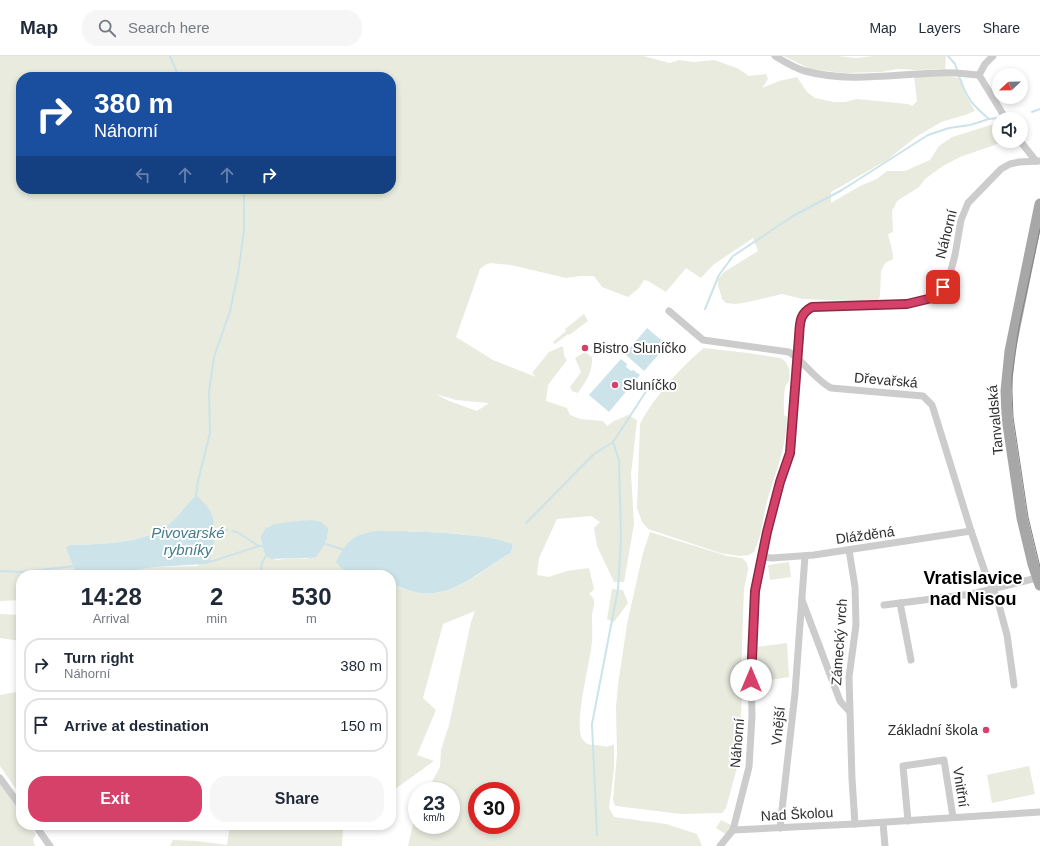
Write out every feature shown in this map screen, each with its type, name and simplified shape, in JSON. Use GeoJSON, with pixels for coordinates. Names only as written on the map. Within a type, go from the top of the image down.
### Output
{"type":"FeatureCollection","features":[{"type":"Feature","properties":{"kind":"main road","name":"Tanvaldská"},"geometry":{"type":"LineString","coordinates":[[1039,581],[1027,544],[1022,518],[1007,418],[1006,390],[1010,351],[1040,204]]}},
{"type":"Feature","properties":{"kind":"street"},"geometry":{"type":"LineString","coordinates":[[775,56],[804,71],[827,76],[873,78],[940,73],[979,75]]}},
{"type":"Feature","properties":{"kind":"street"},"geometry":{"type":"LineString","coordinates":[[979,75],[985,64],[993,56]]}},
{"type":"Feature","properties":{"kind":"street"},"geometry":{"type":"LineString","coordinates":[[979,75],[1002,112]]}},
{"type":"Feature","properties":{"kind":"street"},"geometry":{"type":"LineString","coordinates":[[1026,148],[1038,161]]}},
{"type":"Feature","properties":{"kind":"street","name":"Náhorní"},"geometry":{"type":"LineString","coordinates":[[733,830],[749,767],[750,757],[752,716],[751,666],[755,591],[780,482],[790,453],[801,318],[804,311],[812,307],[907,304],[932,298],[943,287],[950,274],[961,220],[968,203],[1001,169],[1010,164],[1038,161]]}},
{"type":"Feature","properties":{"kind":"street","name":"Dřevařská"},"geometry":{"type":"LineString","coordinates":[[669,311],[703,340],[789,352],[798,358],[822,384],[831,388],[923,396],[929,401],[934,411],[985,572],[997,598],[1007,635],[1014,685]]}},
{"type":"Feature","properties":{"kind":"street","name":"Dlážděná"},"geometry":{"type":"LineString","coordinates":[[762,557],[772,558],[805,556],[971,531]]}},
{"type":"Feature","properties":{"kind":"street","name":"Zámecký vrch"},"geometry":{"type":"LineString","coordinates":[[849,550],[855,586],[856,625],[849,677],[849,712],[855,824]]}},
{"type":"Feature","properties":{"kind":"street","name":"Vnější"},"geometry":{"type":"LineString","coordinates":[[780,828],[795,693],[805,556]]}},
{"type":"Feature","properties":{"kind":"street"},"geometry":{"type":"LineString","coordinates":[[884,605],[972,594],[1039,581]]}},
{"type":"Feature","properties":{"kind":"street","name":"Zámecký vrch"},"geometry":{"type":"LineString","coordinates":[[801,598],[840,701],[849,712]]}},
{"type":"Feature","properties":{"kind":"street"},"geometry":{"type":"LineString","coordinates":[[900,603],[911,660]]}},
{"type":"Feature","properties":{"kind":"street","name":"Vnitřní"},"geometry":{"type":"LineString","coordinates":[[908,821],[903,766],[944,760],[953,817]]}},
{"type":"Feature","properties":{"kind":"street"},"geometry":{"type":"LineString","coordinates":[[0,778],[16,799]]}},
{"type":"Feature","properties":{"kind":"street","name":"Nad Školou"},"geometry":{"type":"LineString","coordinates":[[733,830],[883,823],[1040,812]]}},
{"type":"Feature","properties":{"kind":"street"},"geometry":{"type":"LineString","coordinates":[[883,823],[885,846]]}},
{"type":"Feature","properties":{"kind":"street"},"geometry":{"type":"LineString","coordinates":[[39,830],[50,846]]}},
{"type":"Feature","properties":{"kind":"street"},"geometry":{"type":"LineString","coordinates":[[720,846],[733,830]]}},
{"type":"Feature","properties":{"kind":"shaded area"},"geometry":{"type":"Polygon","coordinates":[[[0,56],[643,56],[670,63],[679,60],[694,62],[714,60],[737,68],[749,76],[766,74],[768,79],[762,88],[779,81],[797,77],[807,92],[815,98],[834,102],[845,102],[857,99],[908,104],[912,106],[917,101],[914,77],[947,76],[959,78],[962,81],[966,96],[975,111],[941,122],[916,137],[887,160],[831,192],[831,203],[860,186],[877,179],[887,171],[905,171],[930,160],[939,146],[952,137],[992,125],[992,146],[960,157],[943,166],[925,179],[919,187],[897,201],[892,211],[893,232],[888,234],[893,259],[885,263],[881,271],[880,296],[879,299],[873,302],[803,299],[782,294],[736,304],[726,303],[722,299],[718,279],[724,272],[758,251],[753,238],[713,265],[701,278],[686,268],[666,292],[644,280],[639,288],[628,297],[602,287],[594,276],[566,278],[511,265],[490,263],[480,269],[456,337],[493,360],[536,377],[532,373],[549,352],[563,346],[564,356],[567,360],[548,385],[546,401],[567,408],[570,415],[580,419],[603,421],[607,426],[628,415],[637,420],[631,474],[634,524],[624,582],[614,582],[597,546],[594,528],[600,522],[591,516],[557,519],[539,558],[537,575],[549,577],[567,571],[589,568],[594,589],[589,594],[594,601],[592,615],[592,645],[582,696],[580,733],[583,740],[589,744],[610,746],[614,744],[614,770],[609,808],[614,817],[666,824],[697,834],[702,846],[408,846],[411,834],[460,834],[460,782],[432,782],[440,767],[441,750],[449,725],[471,622],[475,611],[443,624],[423,698],[436,710],[417,755],[434,761],[396,788],[396,586],[420,593],[433,593],[457,587],[511,553],[513,545],[501,540],[462,534],[408,531],[346,570],[138,570],[155,567],[197,566],[213,554],[214,523],[196,495],[169,524],[159,531],[147,536],[122,542],[71,545],[74,570],[16,570],[16,600],[0,601],[0,56]],[[436,394],[449,401],[477,411],[489,403],[456,400],[436,394]],[[269,526],[263,531],[262,546],[266,555],[277,560],[290,558],[307,559],[324,543],[328,534],[269,526]]]}},
{"type":"Feature","properties":{"kind":"shaded area"},"geometry":{"type":"Polygon","coordinates":[[[784,56],[837,56],[856,58],[874,56],[946,56],[945,69],[897,69],[881,72],[844,73],[810,69],[784,56]]]}},
{"type":"Feature","properties":{"kind":"shaded area"},"geometry":{"type":"Polygon","coordinates":[[[584,314],[588,321],[555,344],[553,342],[566,331],[565,329],[584,314]]]}},
{"type":"Feature","properties":{"kind":"shaded area"},"geometry":{"type":"Polygon","coordinates":[[[704,348],[780,358],[785,361],[789,370],[790,377],[786,385],[784,396],[784,415],[787,417],[783,449],[767,501],[759,539],[754,552],[749,555],[739,556],[720,553],[648,529],[642,522],[637,508],[640,424],[652,404],[668,383],[695,355],[704,348]]]}},
{"type":"Feature","properties":{"kind":"shaded area"},"geometry":{"type":"Polygon","coordinates":[[[585,352],[592,357],[592,362],[588,376],[578,393],[572,391],[570,387],[581,372],[575,358],[585,352]]]}},
{"type":"Feature","properties":{"kind":"shaded area"},"geometry":{"type":"Polygon","coordinates":[[[650,532],[727,556],[742,558],[747,563],[748,570],[744,589],[741,673],[742,738],[740,757],[726,808],[722,813],[681,814],[616,806],[614,804],[613,800],[617,754],[616,707],[618,685],[627,624],[643,553],[650,532]]]}},
{"type":"Feature","properties":{"kind":"shaded area"},"geometry":{"type":"Polygon","coordinates":[[[789,562],[791,577],[770,580],[768,565],[789,562]]]}},
{"type":"Feature","properties":{"kind":"shaded area"},"geometry":{"type":"Polygon","coordinates":[[[612,589],[623,590],[628,603],[614,622],[607,619],[612,589]]]}},
{"type":"Feature","properties":{"kind":"shaded area"},"geometry":{"type":"Polygon","coordinates":[[[0,614],[16,615],[16,640],[0,638],[0,614]]]}},
{"type":"Feature","properties":{"kind":"shaded area"},"geometry":{"type":"Polygon","coordinates":[[[787,643],[789,677],[757,682],[757,647],[787,643]]]}},
{"type":"Feature","properties":{"kind":"shaded area"},"geometry":{"type":"Polygon","coordinates":[[[16,692],[16,789],[0,766],[0,695],[16,692]]]}},
{"type":"Feature","properties":{"kind":"shaded area"},"geometry":{"type":"Polygon","coordinates":[[[1029,766],[1035,794],[992,803],[987,775],[1029,766]]]}},
{"type":"Feature","properties":{"kind":"shaded area"},"geometry":{"type":"Polygon","coordinates":[[[0,779],[16,806],[16,830],[33,830],[36,834],[33,840],[35,846],[0,846],[0,779]]]}},
{"type":"Feature","properties":{"kind":"shaded area"},"geometry":{"type":"Polygon","coordinates":[[[721,820],[733,826],[727,835],[716,828],[721,820]]]}},
{"type":"Feature","properties":{"kind":"shaded area"},"geometry":{"type":"Polygon","coordinates":[[[229,830],[343,830],[342,846],[170,846],[173,840],[197,841],[227,845],[229,830]]]}},
{"type":"Feature","properties":{"kind":"water","name":"Sluníčko"},"geometry":{"type":"Polygon","coordinates":[[[647,328],[667,345],[644,371],[625,354],[647,328]]]}},
{"type":"Feature","properties":{"kind":"water","name":"Sluníčko"},"geometry":{"type":"Polygon","coordinates":[[[621,359],[627,364],[626,367],[640,375],[609,412],[589,395],[621,359]]]}},
{"type":"Feature","properties":{"kind":"water","name":"Pivovarské rybníky"},"geometry":{"type":"Polygon","coordinates":[[[196,495],[209,509],[212,515],[214,533],[212,555],[207,564],[155,567],[138,570],[74,570],[66,547],[71,545],[122,542],[148,536],[159,531],[176,517],[196,495]]]}},
{"type":"Feature","properties":{"kind":"water","name":"Pivovarské rybníky"},"geometry":{"type":"Polygon","coordinates":[[[312,520],[321,522],[328,528],[323,547],[316,557],[272,559],[266,555],[261,537],[265,529],[280,523],[312,520]]]}},
{"type":"Feature","properties":{"kind":"water"},"geometry":{"type":"Polygon","coordinates":[[[369,532],[428,532],[477,536],[505,541],[513,545],[511,553],[457,586],[445,591],[420,593],[396,586],[396,570],[346,570],[336,562],[352,540],[369,532]]]}},
{"type":"Feature","properties":{"kind":"waterway"},"geometry":{"type":"LineString","coordinates":[[170,56],[177,72]]}},
{"type":"Feature","properties":{"kind":"waterway"},"geometry":{"type":"LineString","coordinates":[[948,56],[955,64],[957,70]]}},
{"type":"Feature","properties":{"kind":"waterway"},"geometry":{"type":"LineString","coordinates":[[959,76],[970,100],[989,119]]}},
{"type":"Feature","properties":{"kind":"waterway"},"geometry":{"type":"LineString","coordinates":[[1032,112],[1040,109]]}},
{"type":"Feature","properties":{"kind":"waterway"},"geometry":{"type":"LineString","coordinates":[[705,309],[719,275],[733,256],[793,216],[842,190],[928,135],[949,128],[970,125],[992,119]]}},
{"type":"Feature","properties":{"kind":"waterway"},"geometry":{"type":"LineString","coordinates":[[196,496],[198,481],[210,433],[209,392],[214,357],[230,311],[238,274],[244,231],[244,194]]}},
{"type":"Feature","properties":{"kind":"waterway"},"geometry":{"type":"LineString","coordinates":[[526,523],[594,454],[613,442],[649,387]]}},
{"type":"Feature","properties":{"kind":"waterway"},"geometry":{"type":"LineString","coordinates":[[597,835],[592,724],[618,589],[621,539],[619,460],[613,442]]}},
{"type":"Feature","properties":{"kind":"waterway"},"geometry":{"type":"LineString","coordinates":[[212,531],[227,530]]}},
{"type":"Feature","properties":{"kind":"waterway"},"geometry":{"type":"LineString","coordinates":[[232,531],[237,532],[259,546],[264,546]]}},
{"type":"Feature","properties":{"kind":"waterway"},"geometry":{"type":"LineString","coordinates":[[322,543],[345,550]]}},
{"type":"Feature","properties":{"kind":"waterway"},"geometry":{"type":"LineString","coordinates":[[208,561],[210,562],[259,546]]}},
{"type":"Feature","properties":{"kind":"waterway"},"geometry":{"type":"LineString","coordinates":[[261,570],[262,563],[267,554]]}},
{"type":"Feature","properties":{"kind":"waterway"},"geometry":{"type":"LineString","coordinates":[[41,570],[74,566]]}},
{"type":"Feature","properties":{"kind":"waterway"},"geometry":{"type":"LineString","coordinates":[[0,571],[16,572]]}},
{"type":"Feature","properties":{"kind":"tram line"},"geometry":{"type":"LineString","coordinates":[[1040,229],[1019,327],[1012,376],[1013,417],[1028,517],[1040,567]]}},
{"type":"Feature","properties":{"kind":"place","name":"Bistro Sluníčko"},"geometry":{"type":"Point","coordinates":[585,348]}},
{"type":"Feature","properties":{"kind":"place","name":"Sluníčko"},"geometry":{"type":"Point","coordinates":[615,385]}},
{"type":"Feature","properties":{"kind":"place","name":"Základní škola"},"geometry":{"type":"Point","coordinates":[986,730]}},
{"type":"Feature","properties":{"kind":"district","name":"Vratislavice nad Nisou"},"geometry":{"type":"Point","coordinates":[973,588]}},
{"type":"Feature","properties":{"kind":"route"},"geometry":{"type":"LineString","coordinates":[[751,680],[755,591],[767,532],[780,482],[790,453],[799,337],[801,318],[804,311],[812,307],[907,304],[932,298],[943,287]]}}]}
